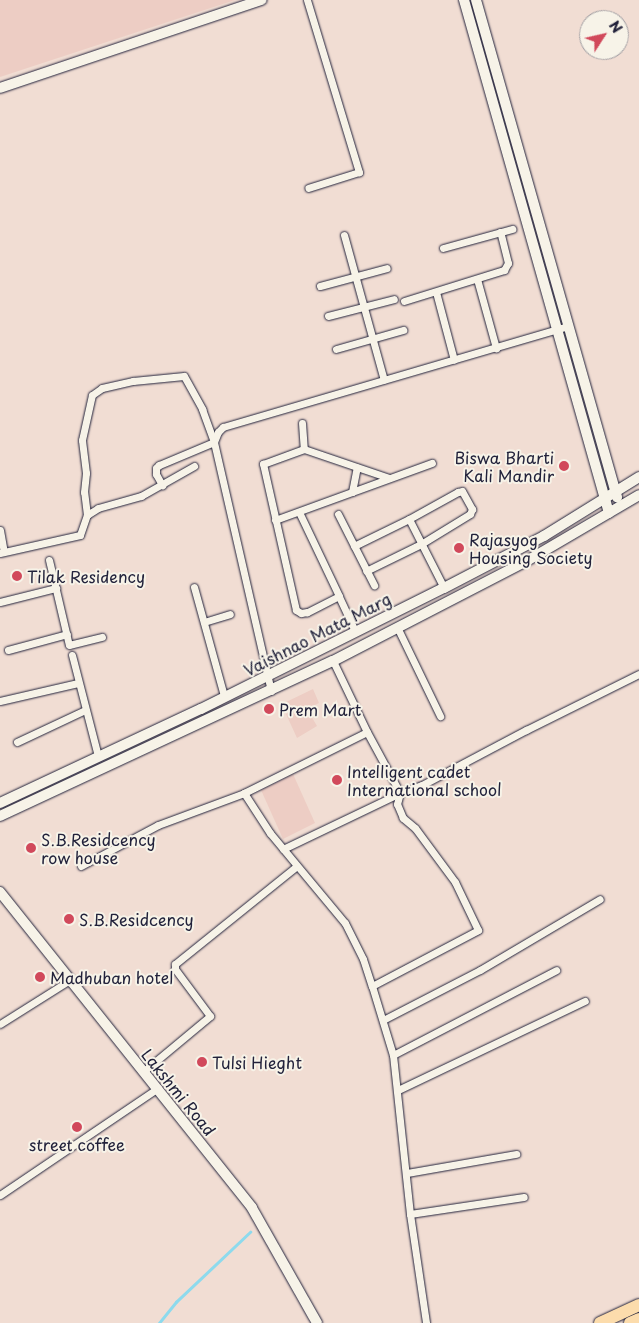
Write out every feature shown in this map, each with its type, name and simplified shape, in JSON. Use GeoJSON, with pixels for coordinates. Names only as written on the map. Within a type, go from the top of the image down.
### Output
{"type":"FeatureCollection","features":[{"type":"Feature","properties":{"kind":"highway"},"geometry":{"type":"LineString","coordinates":[[600,1323],[639,1305]]}},
{"type":"Feature","properties":{"kind":"highway"},"geometry":{"type":"LineString","coordinates":[[630,1323],[639,1319]]}},
{"type":"Feature","properties":{"kind":"main road"},"geometry":{"type":"LineString","coordinates":[[0,88],[262,0]]}},
{"type":"Feature","properties":{"kind":"main road"},"geometry":{"type":"LineString","coordinates":[[464,0],[609,513]]}},
{"type":"Feature","properties":{"kind":"main road"},"geometry":{"type":"LineString","coordinates":[[476,0],[620,507]]}},
{"type":"Feature","properties":{"kind":"main road","name":"Vaishnao Mata Marg"},"geometry":{"type":"LineString","coordinates":[[0,803],[268,676],[444,588],[544,536],[639,477]]}},
{"type":"Feature","properties":{"kind":"main road","name":"Vaishnao Mata Marg"},"geometry":{"type":"LineString","coordinates":[[0,816],[271,691],[398,629],[525,562],[639,495]]}},
{"type":"Feature","properties":{"kind":"main road","name":"Lakshmi Road"},"geometry":{"type":"LineString","coordinates":[[0,892],[252,1208],[317,1323]]}},
{"type":"Feature","properties":{"kind":"street"},"geometry":{"type":"LineString","coordinates":[[307,0],[359,172],[308,188]]}},
{"type":"Feature","properties":{"kind":"street"},"geometry":{"type":"LineString","coordinates":[[443,248],[512,229]]}},
{"type":"Feature","properties":{"kind":"street"},"geometry":{"type":"LineString","coordinates":[[404,301],[504,270],[508,267],[500,232]]}},
{"type":"Feature","properties":{"kind":"street"},"geometry":{"type":"LineString","coordinates":[[344,235],[384,380]]}},
{"type":"Feature","properties":{"kind":"street"},"geometry":{"type":"LineString","coordinates":[[320,286],[387,268]]}},
{"type":"Feature","properties":{"kind":"street"},"geometry":{"type":"LineString","coordinates":[[477,279],[496,348]]}},
{"type":"Feature","properties":{"kind":"street"},"geometry":{"type":"LineString","coordinates":[[436,292],[454,360]]}},
{"type":"Feature","properties":{"kind":"street"},"geometry":{"type":"LineString","coordinates":[[328,316],[394,299]]}},
{"type":"Feature","properties":{"kind":"street"},"geometry":{"type":"LineString","coordinates":[[162,485],[156,474],[156,468],[159,465],[214,442],[218,432],[223,427],[569,326]]}},
{"type":"Feature","properties":{"kind":"street"},"geometry":{"type":"LineString","coordinates":[[336,349],[403,330]]}},
{"type":"Feature","properties":{"kind":"street"},"geometry":{"type":"LineString","coordinates":[[0,530],[2,552],[80,534],[86,515],[84,492],[86,473],[82,440],[92,395],[102,388],[133,381],[184,376],[202,409],[214,442],[271,691]]}},
{"type":"Feature","properties":{"kind":"street"},"geometry":{"type":"LineString","coordinates":[[302,423],[304,449]]}},
{"type":"Feature","properties":{"kind":"street"},"geometry":{"type":"LineString","coordinates":[[339,596],[307,612],[301,613],[296,610],[263,464],[304,449],[389,478]]}},
{"type":"Feature","properties":{"kind":"street"},"geometry":{"type":"LineString","coordinates":[[275,520],[432,463]]}},
{"type":"Feature","properties":{"kind":"street"},"geometry":{"type":"LineString","coordinates":[[86,515],[98,508],[125,502],[162,485],[194,466]]}},
{"type":"Feature","properties":{"kind":"street"},"geometry":{"type":"LineString","coordinates":[[352,492],[357,467]]}},
{"type":"Feature","properties":{"kind":"street"},"geometry":{"type":"LineString","coordinates":[[354,546],[462,491],[472,509],[470,514],[421,544],[366,571]]}},
{"type":"Feature","properties":{"kind":"street"},"geometry":{"type":"LineString","coordinates":[[299,512],[356,631]]}},
{"type":"Feature","properties":{"kind":"street"},"geometry":{"type":"LineString","coordinates":[[338,514],[374,585]]}},
{"type":"Feature","properties":{"kind":"street"},"geometry":{"type":"LineString","coordinates":[[409,519],[444,588]]}},
{"type":"Feature","properties":{"kind":"street"},"geometry":{"type":"LineString","coordinates":[[49,560],[69,645],[102,637]]}},
{"type":"Feature","properties":{"kind":"street"},"geometry":{"type":"LineString","coordinates":[[194,587],[224,696]]}},
{"type":"Feature","properties":{"kind":"street"},"geometry":{"type":"LineString","coordinates":[[0,602],[56,588]]}},
{"type":"Feature","properties":{"kind":"street"},"geometry":{"type":"LineString","coordinates":[[204,622],[230,614]]}},
{"type":"Feature","properties":{"kind":"street"},"geometry":{"type":"LineString","coordinates":[[398,629],[440,716]]}},
{"type":"Feature","properties":{"kind":"street"},"geometry":{"type":"LineString","coordinates":[[8,650],[66,634]]}},
{"type":"Feature","properties":{"kind":"street"},"geometry":{"type":"LineString","coordinates":[[72,655],[98,756]]}},
{"type":"Feature","properties":{"kind":"street"},"geometry":{"type":"LineString","coordinates":[[333,661],[367,732],[400,793],[397,804],[403,818],[415,828],[455,882],[478,930],[372,986]]}},
{"type":"Feature","properties":{"kind":"street"},"geometry":{"type":"LineString","coordinates":[[283,849],[400,793],[422,785],[526,730],[639,674]]}},
{"type":"Feature","properties":{"kind":"street"},"geometry":{"type":"LineString","coordinates":[[0,701],[78,683]]}},
{"type":"Feature","properties":{"kind":"street"},"geometry":{"type":"LineString","coordinates":[[17,742],[85,710]]}},
{"type":"Feature","properties":{"kind":"street"},"geometry":{"type":"LineString","coordinates":[[81,866],[158,825],[244,793],[367,732]]}},
{"type":"Feature","properties":{"kind":"street"},"geometry":{"type":"LineString","coordinates":[[244,793],[283,849],[345,924],[363,959],[393,1055],[410,1214],[426,1323]]}},
{"type":"Feature","properties":{"kind":"street"},"geometry":{"type":"LineString","coordinates":[[144,1071],[210,1016],[175,969],[175,964],[297,866]]}},
{"type":"Feature","properties":{"kind":"street"},"geometry":{"type":"LineString","coordinates":[[383,1020],[480,970],[600,899]]}},
{"type":"Feature","properties":{"kind":"street"},"geometry":{"type":"LineString","coordinates":[[393,1055],[556,970]]}},
{"type":"Feature","properties":{"kind":"street"},"geometry":{"type":"LineString","coordinates":[[0,1024],[70,980]]}},
{"type":"Feature","properties":{"kind":"street"},"geometry":{"type":"LineString","coordinates":[[398,1090],[585,1001]]}},
{"type":"Feature","properties":{"kind":"street"},"geometry":{"type":"LineString","coordinates":[[0,1194],[158,1088]]}},
{"type":"Feature","properties":{"kind":"street"},"geometry":{"type":"LineString","coordinates":[[407,1173],[516,1154]]}},
{"type":"Feature","properties":{"kind":"street"},"geometry":{"type":"LineString","coordinates":[[410,1214],[524,1197]]}},
{"type":"Feature","properties":{"kind":"shaded area"},"geometry":{"type":"Polygon","coordinates":[[[0,0],[235,0],[0,77],[0,0]]]}},
{"type":"Feature","properties":{"kind":"shaded area"},"geometry":{"type":"Polygon","coordinates":[[[313,689],[319,703],[307,709],[317,726],[297,738],[286,714],[288,713],[284,703],[313,689]]]}},
{"type":"Feature","properties":{"kind":"shaded area"},"geometry":{"type":"Polygon","coordinates":[[[293,774],[315,823],[283,839],[261,790],[293,774]]]}},
{"type":"Feature","properties":{"kind":"waterway"},"geometry":{"type":"LineString","coordinates":[[159,1323],[176,1302],[250,1232]]}},
{"type":"Feature","properties":{"kind":"place","name":"Biswa Bharti Kali Mandir"},"geometry":{"type":"Point","coordinates":[564,466]}},
{"type":"Feature","properties":{"kind":"place","name":"Rajasyog Housing Society"},"geometry":{"type":"Point","coordinates":[459,548]}},
{"type":"Feature","properties":{"kind":"place","name":"Tilak Residency"},"geometry":{"type":"Point","coordinates":[17,576]}},
{"type":"Feature","properties":{"kind":"place","name":"Prem Mart"},"geometry":{"type":"Point","coordinates":[269,709]}},
{"type":"Feature","properties":{"kind":"place","name":"Intelligent cadet International school"},"geometry":{"type":"Point","coordinates":[337,780]}},
{"type":"Feature","properties":{"kind":"place","name":"S.B.Residcency row house"},"geometry":{"type":"Point","coordinates":[31,848]}},
{"type":"Feature","properties":{"kind":"place","name":"S.B.Residcency"},"geometry":{"type":"Point","coordinates":[69,919]}},
{"type":"Feature","properties":{"kind":"place","name":"Madhuban hotel"},"geometry":{"type":"Point","coordinates":[40,977]}},
{"type":"Feature","properties":{"kind":"place","name":"Tulsi Hieght"},"geometry":{"type":"Point","coordinates":[202,1062]}},
{"type":"Feature","properties":{"kind":"place","name":"street coffee"},"geometry":{"type":"Point","coordinates":[77,1127]}}]}
